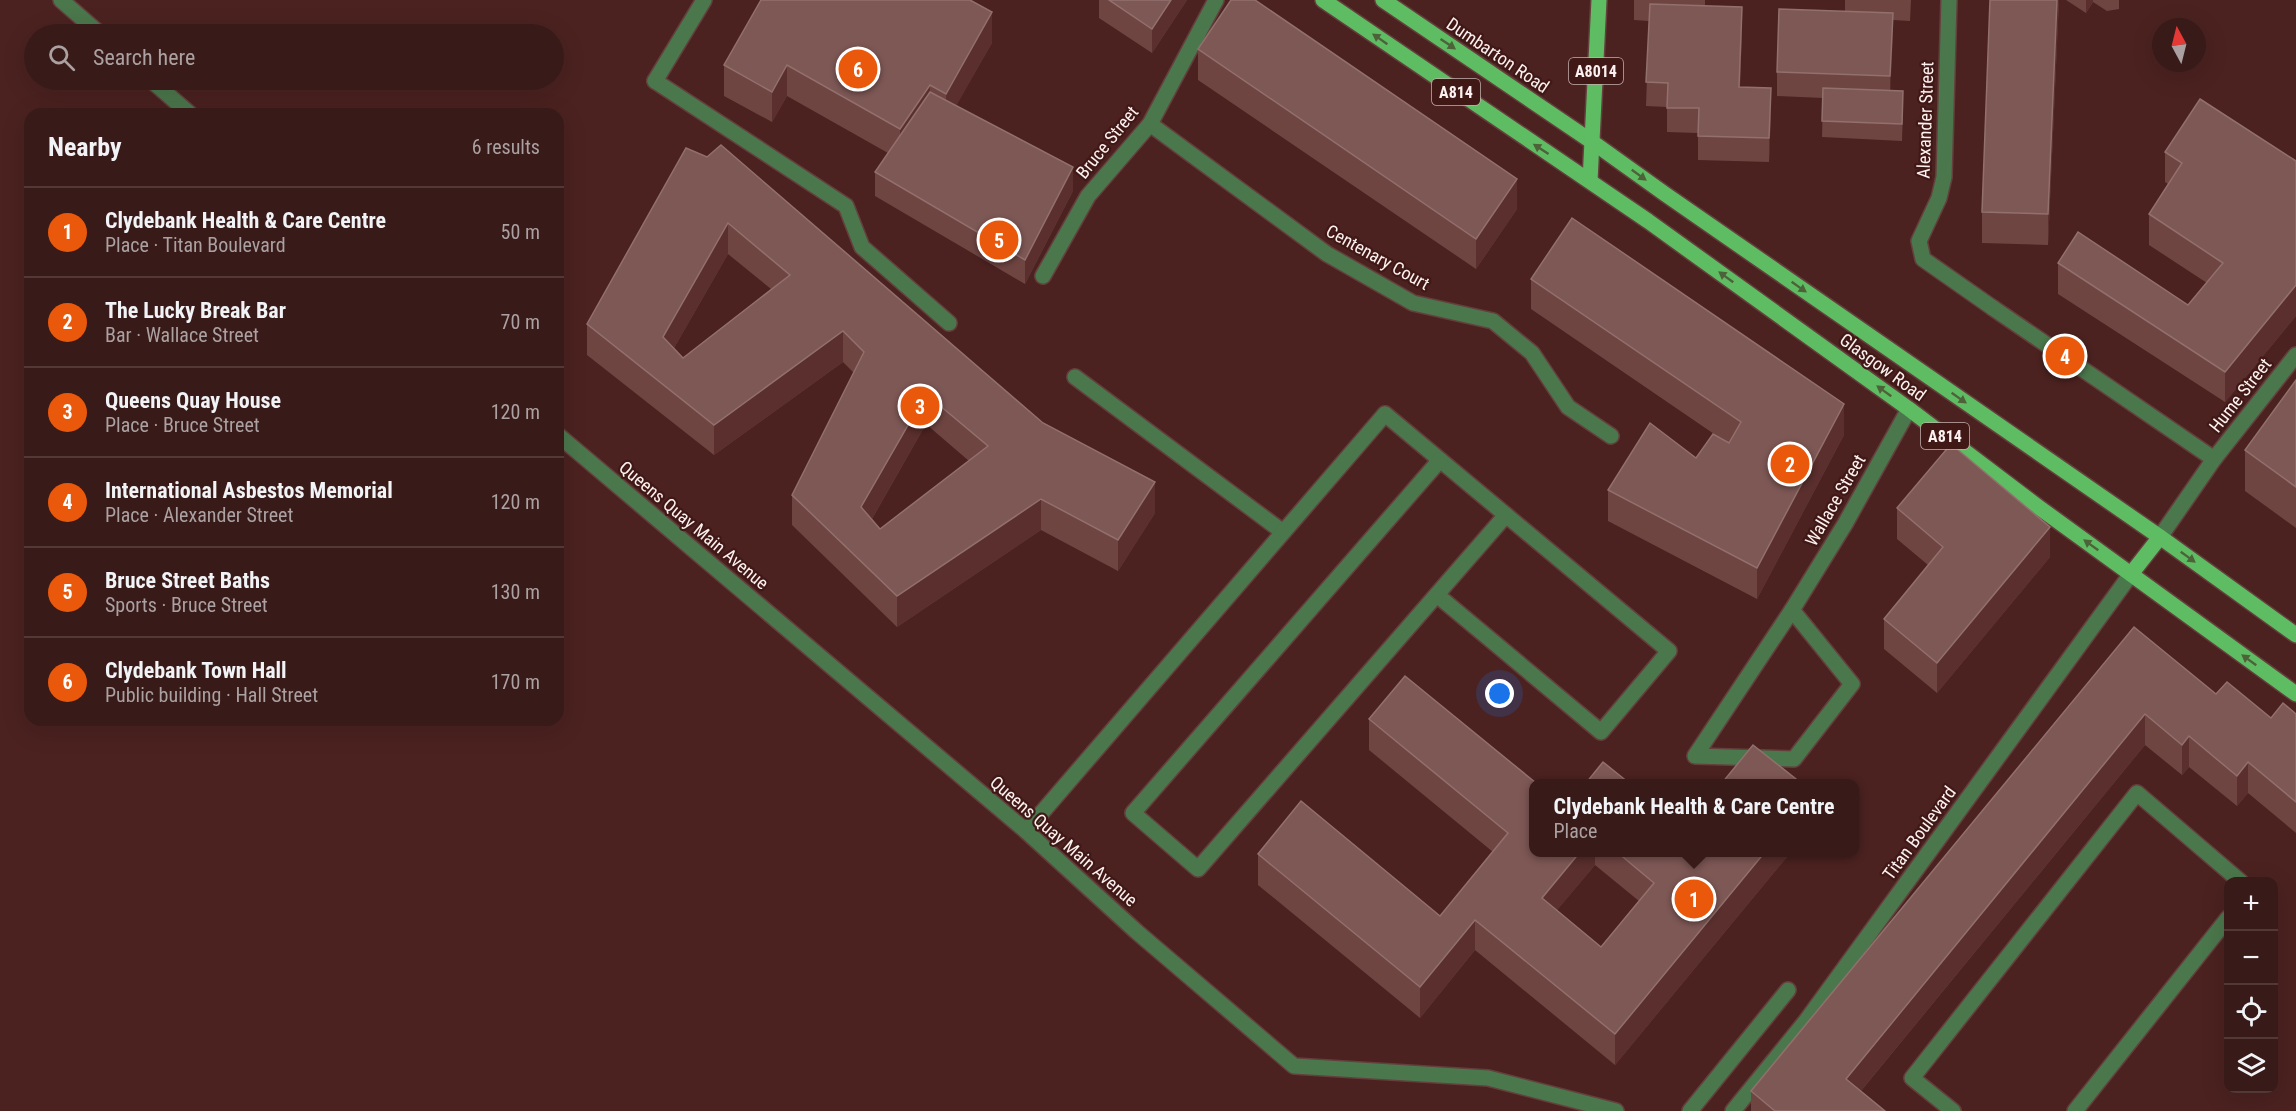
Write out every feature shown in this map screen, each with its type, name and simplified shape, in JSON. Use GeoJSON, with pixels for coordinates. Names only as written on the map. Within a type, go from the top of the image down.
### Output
{"type":"FeatureCollection","features":[{"type":"Feature","properties":{"kind":"main road","name":"A814"},"geometry":{"type":"LineString","coordinates":[[1323,0],[1490,116],[1590,181]]}},
{"type":"Feature","properties":{"kind":"main road","name":"Dumbarton Road"},"geometry":{"type":"LineString","coordinates":[[1383,0],[1592,141]]}},
{"type":"Feature","properties":{"kind":"main road","name":"A8014"},"geometry":{"type":"LineString","coordinates":[[1590,181],[1599,0]]}},
{"type":"Feature","properties":{"kind":"main road","name":"Glasgow Road"},"geometry":{"type":"LineString","coordinates":[[1592,141],[2160,537],[2296,635]]}},
{"type":"Feature","properties":{"kind":"main road","name":"Glasgow Road"},"geometry":{"type":"LineString","coordinates":[[1590,181],[1909,409],[2296,694]]}},
{"type":"Feature","properties":{"kind":"main road"},"geometry":{"type":"LineString","coordinates":[[2131,574],[2160,537]]}},
{"type":"Feature","properties":{"kind":"street"},"geometry":{"type":"LineString","coordinates":[[61,0],[89,24]]}},
{"type":"Feature","properties":{"kind":"street"},"geometry":{"type":"LineString","coordinates":[[704,0],[655,81],[846,206],[862,247],[949,322]]}},
{"type":"Feature","properties":{"kind":"street","name":"Bruce Street"},"geometry":{"type":"LineString","coordinates":[[1043,276],[1088,196],[1150,124],[1215,0]]}},
{"type":"Feature","properties":{"kind":"street","name":"Alexander Street"},"geometry":{"type":"LineString","coordinates":[[1949,0],[1944,177],[1939,198],[1918,241],[1923,259],[2214,459]]}},
{"type":"Feature","properties":{"kind":"street"},"geometry":{"type":"LineString","coordinates":[[162,90],[183,108]]}},
{"type":"Feature","properties":{"kind":"street","name":"Centenary Court"},"geometry":{"type":"LineString","coordinates":[[1150,124],[1327,254],[1413,303],[1493,321],[1532,353],[1568,407],[1611,436]]}},
{"type":"Feature","properties":{"kind":"street","name":"Hume Street"},"geometry":{"type":"LineString","coordinates":[[2160,537],[2214,459],[2296,355]]}},
{"type":"Feature","properties":{"kind":"street"},"geometry":{"type":"LineString","coordinates":[[1075,377],[1283,532]]}},
{"type":"Feature","properties":{"kind":"street","name":"Wallace Street"},"geometry":{"type":"LineString","coordinates":[[1792,610],[1852,684],[1794,759],[1695,756],[1792,610],[1845,524],[1909,409]]}},
{"type":"Feature","properties":{"kind":"street"},"geometry":{"type":"LineString","coordinates":[[1026,831],[1384,414],[1669,651],[1601,732],[1437,595]]}},
{"type":"Feature","properties":{"kind":"street","name":"Queens Quay Main Avenue"},"geometry":{"type":"LineString","coordinates":[[564,440],[1026,831],[1137,932],[1294,1066],[1488,1078],[1616,1111]]}},
{"type":"Feature","properties":{"kind":"street"},"geometry":{"type":"LineString","coordinates":[[1440,460],[1133,813],[1198,869],[1506,515]]}},
{"type":"Feature","properties":{"kind":"street","name":"Titan Boulevard"},"geometry":{"type":"LineString","coordinates":[[1733,1111],[1806,1021],[2131,574]]}},
{"type":"Feature","properties":{"kind":"street"},"geometry":{"type":"LineString","coordinates":[[1953,1111],[1912,1078],[2137,793],[2235,877]]}},
{"type":"Feature","properties":{"kind":"street"},"geometry":{"type":"LineString","coordinates":[[2075,1111],[2224,924]]}},
{"type":"Feature","properties":{"kind":"street"},"geometry":{"type":"LineString","coordinates":[[1690,1111],[1788,990]]}},
{"type":"Feature","properties":{"kind":"building"},"geometry":{"type":"Polygon","coordinates":[[[761,0],[970,0],[992,12],[946,94],[930,85],[900,129],[787,65],[772,92],[724,65],[761,0]]]}},
{"type":"Feature","properties":{"kind":"building"},"geometry":{"type":"Polygon","coordinates":[[[1109,0],[1171,0],[1152,29],[1109,0]]]}},
{"type":"Feature","properties":{"kind":"building"},"geometry":{"type":"Polygon","coordinates":[[[1231,0],[1255,0],[1517,179],[1476,239],[1198,49],[1231,0]]]}},
{"type":"Feature","properties":{"kind":"building"},"geometry":{"type":"Polygon","coordinates":[[[1990,0],[2057,0],[2048,214],[1982,212],[1990,0]]]}},
{"type":"Feature","properties":{"kind":"building"},"geometry":{"type":"Polygon","coordinates":[[[1650,4],[1742,7],[1739,87],[1771,88],[1769,138],[1698,136],[1699,108],[1667,108],[1668,83],[1646,82],[1650,4]]]}},
{"type":"Feature","properties":{"kind":"building"},"geometry":{"type":"Polygon","coordinates":[[[1779,9],[1893,13],[1890,76],[1777,72],[1779,9]]]}},
{"type":"Feature","properties":{"kind":"building"},"geometry":{"type":"Polygon","coordinates":[[[1823,88],[1903,91],[1902,124],[1822,121],[1823,88]]]}},
{"type":"Feature","properties":{"kind":"building"},"geometry":{"type":"Polygon","coordinates":[[[930,92],[1073,167],[1025,260],[875,172],[930,92]]]}},
{"type":"Feature","properties":{"kind":"building"},"geometry":{"type":"Polygon","coordinates":[[[2200,99],[2296,161],[2296,285],[2225,372],[2058,263],[2078,232],[2188,305],[2223,263],[2149,214],[2182,163],[2165,152],[2200,99]]]}},
{"type":"Feature","properties":{"kind":"building"},"geometry":{"type":"Polygon","coordinates":[[[721,145],[1043,423],[1155,482],[1118,540],[1041,499],[897,596],[792,495],[864,352],[843,331],[714,425],[587,324],[686,148],[707,157],[721,145]],[[728,223],[663,337],[683,358],[790,275],[728,223]],[[926,394],[861,507],[880,529],[988,446],[926,394]]]}},
{"type":"Feature","properties":{"kind":"building"},"geometry":{"type":"Polygon","coordinates":[[[1572,218],[1844,404],[1757,568],[1608,490],[1650,423],[1696,458],[1713,434],[1729,443],[1741,422],[1531,279],[1572,218]]]}},
{"type":"Feature","properties":{"kind":"building"},"geometry":{"type":"Polygon","coordinates":[[[2296,380],[2296,487],[2245,450],[2296,380]]]}},
{"type":"Feature","properties":{"kind":"building"},"geometry":{"type":"Polygon","coordinates":[[[1951,444],[2050,527],[1937,663],[1884,619],[1943,547],[1897,508],[1951,444]]]}},
{"type":"Feature","properties":{"kind":"building"},"geometry":{"type":"Polygon","coordinates":[[[2134,627],[2216,694],[2227,682],[2271,718],[2283,703],[2296,714],[2296,802],[2248,762],[2237,776],[2189,736],[2182,745],[2145,714],[1846,1079],[1885,1111],[1775,1111],[1751,1091],[2134,627]]]}},
{"type":"Feature","properties":{"kind":"building"},"geometry":{"type":"Polygon","coordinates":[[[1405,676],[1531,779],[1529,779],[1529,857],[1576,857],[1542,898],[1601,947],[1654,883],[1623,857],[1761,857],[1615,1034],[1475,920],[1420,987],[1258,854],[1301,801],[1440,916],[1508,833],[1369,719],[1405,676]]]}},
{"type":"Feature","properties":{"kind":"building"},"geometry":{"type":"Polygon","coordinates":[[[1753,745],[1796,779],[1725,779],[1753,745]]]}},
{"type":"Feature","properties":{"kind":"building"},"geometry":{"type":"Polygon","coordinates":[[[1603,762],[1624,779],[1589,779],[1603,762]]]}},
{"type":"Feature","properties":{"kind":"place","name":"Clydebank Town Hall"},"geometry":{"type":"Point","coordinates":[858,69]}},
{"type":"Feature","properties":{"kind":"place","name":"Bruce Street Baths"},"geometry":{"type":"Point","coordinates":[999,240]}},
{"type":"Feature","properties":{"kind":"place","name":"International Asbestos Memorial"},"geometry":{"type":"Point","coordinates":[2065,356]}},
{"type":"Feature","properties":{"kind":"place","name":"Queens Quay House"},"geometry":{"type":"Point","coordinates":[920,406]}},
{"type":"Feature","properties":{"kind":"place","name":"The Lucky Break Bar"},"geometry":{"type":"Point","coordinates":[1790,464]}},
{"type":"Feature","properties":{"kind":"place","name":"Clydebank Health & Care Centre"},"geometry":{"type":"Point","coordinates":[1694,899]}}]}
